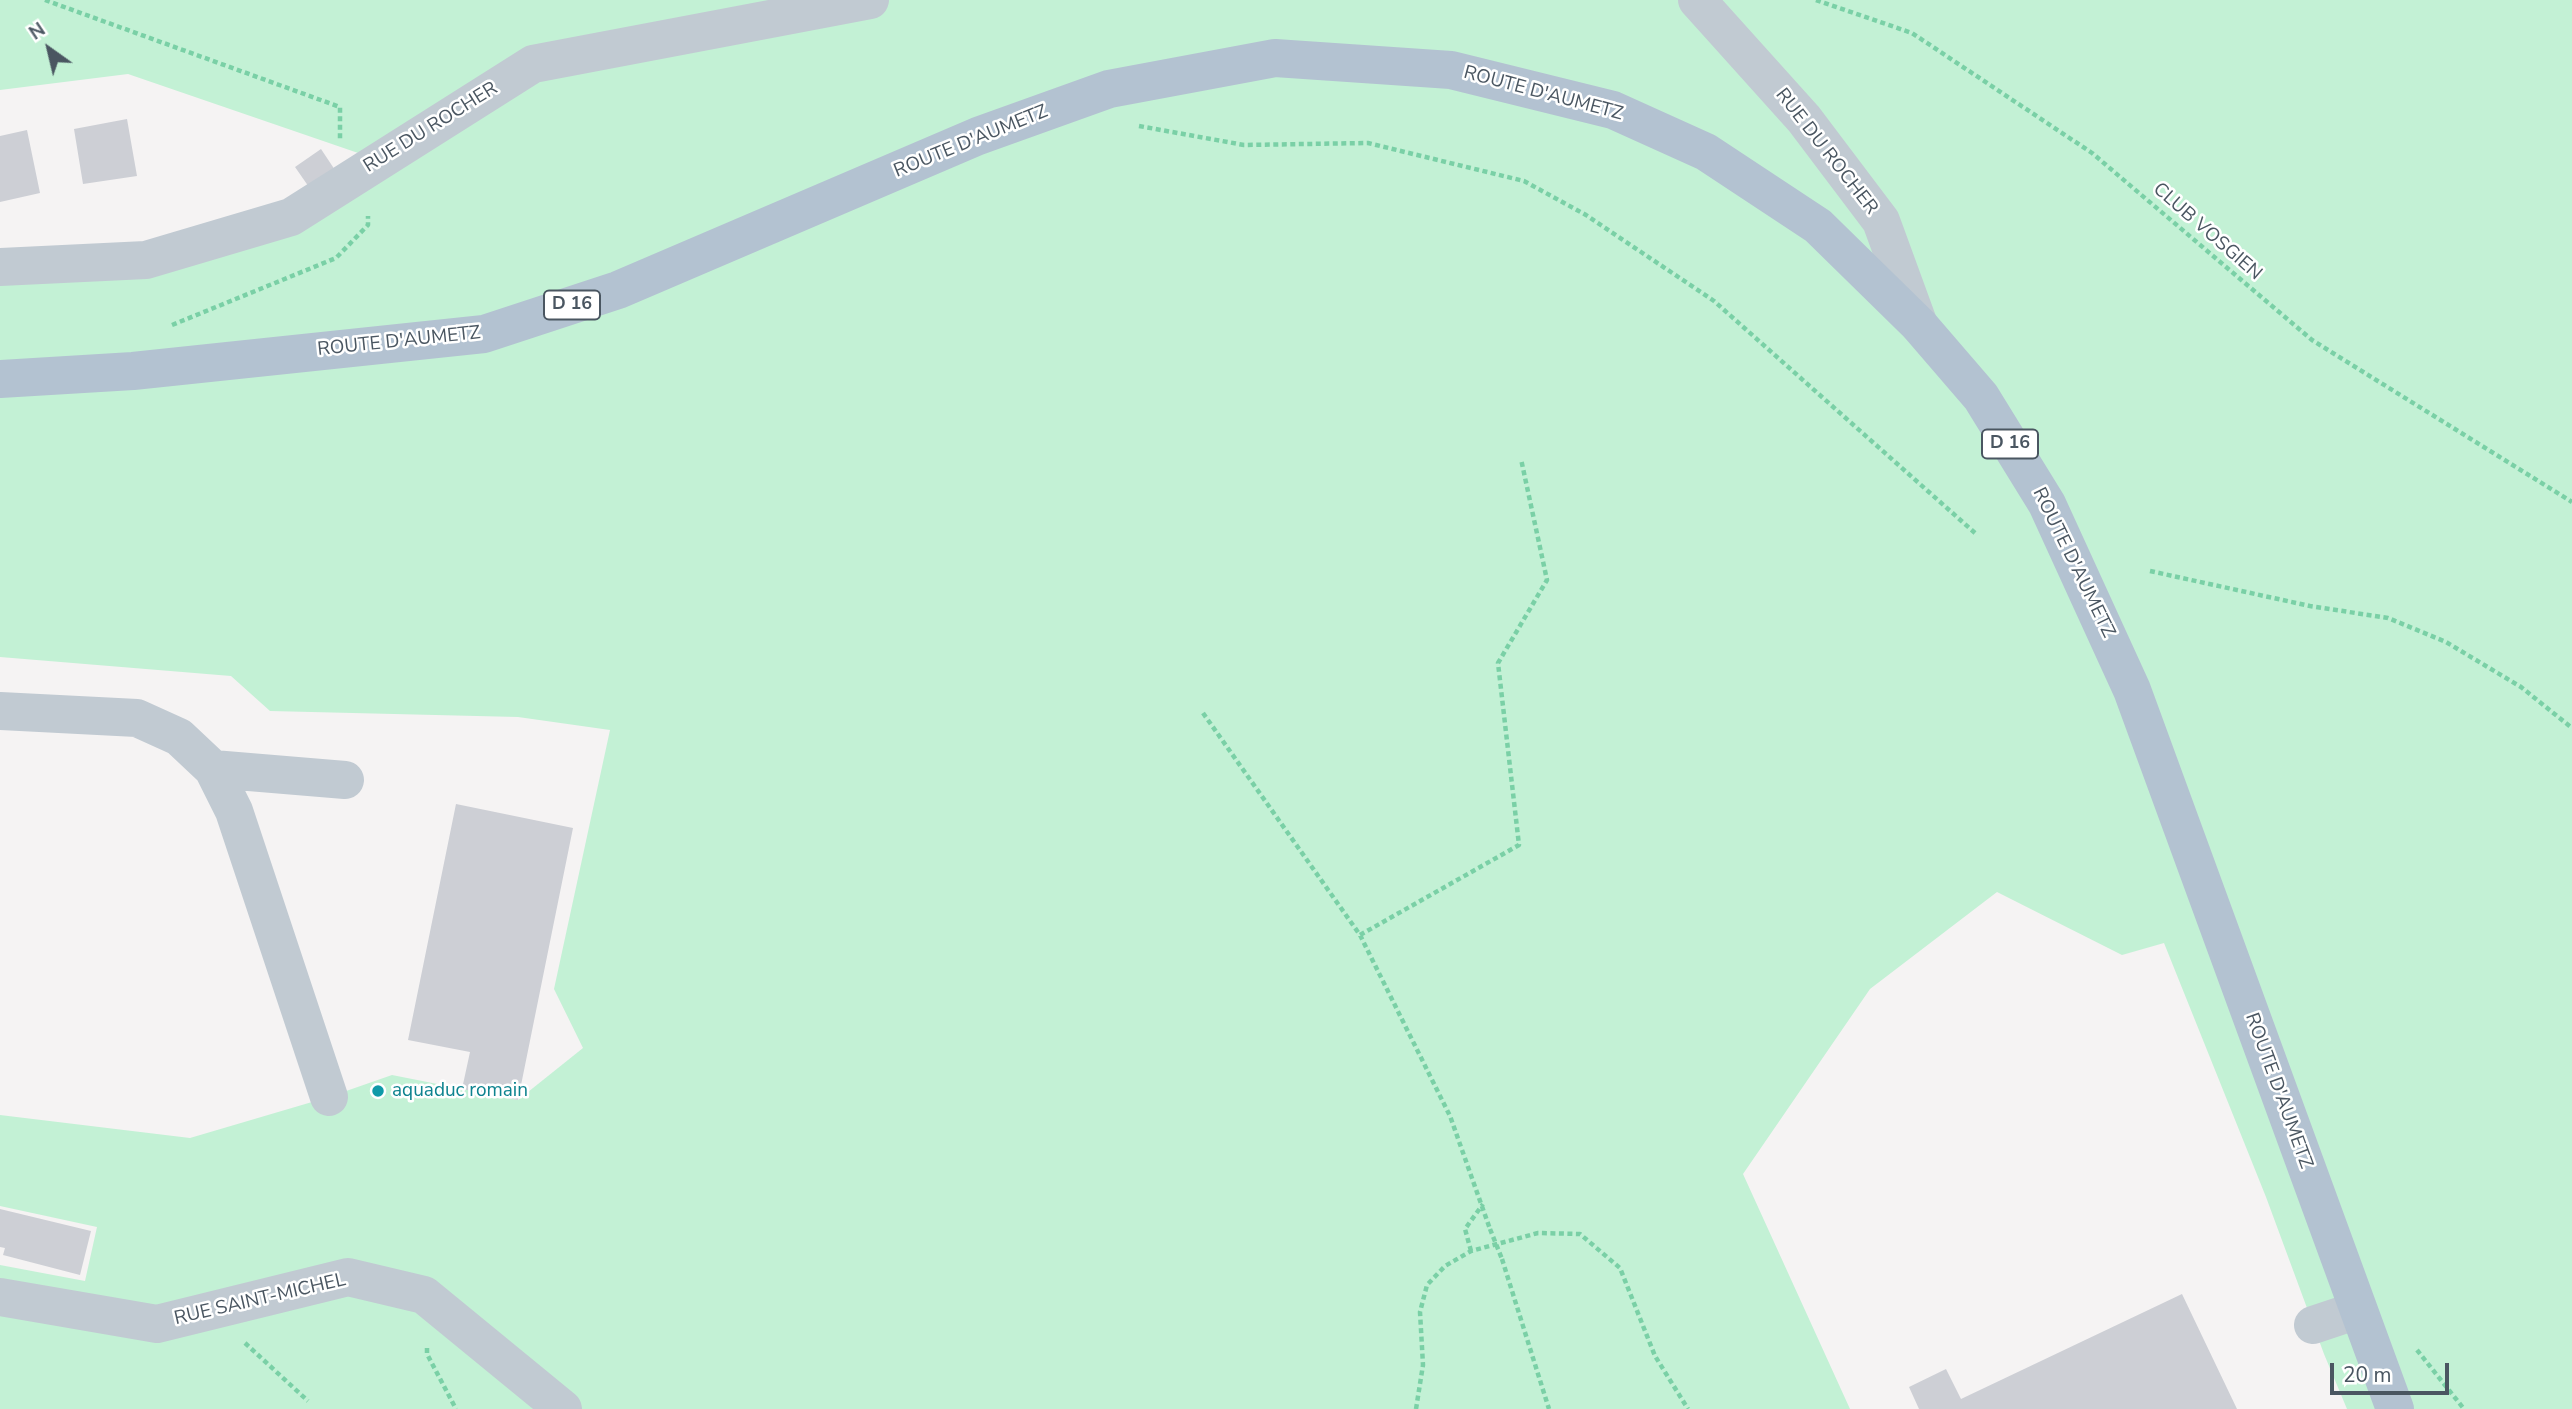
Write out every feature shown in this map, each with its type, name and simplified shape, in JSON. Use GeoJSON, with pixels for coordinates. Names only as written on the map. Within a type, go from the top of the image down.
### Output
{"type":"FeatureCollection","features":[{"type":"Feature","properties":{"kind":"main road","name":"ROUTE D'AUMETZ"},"geometry":{"type":"LineString","coordinates":[[0,379],[133,371],[484,334],[618,290],[978,136],[1109,89],[1275,58],[1451,70],[1613,110],[1706,152],[1818,226],[1919,325],[1982,397],[2047,503],[2132,690],[2395,1409]]}},
{"type":"Feature","properties":{"kind":"street","name":"RUE DU ROCHER"},"geometry":{"type":"LineString","coordinates":[[0,267],[146,260],[291,217],[533,64],[870,0]]}},
{"type":"Feature","properties":{"kind":"street","name":"RUE DU ROCHER"},"geometry":{"type":"LineString","coordinates":[[1697,0],[1804,119],[1881,221],[1919,325]]}},
{"type":"Feature","properties":{"kind":"street"},"geometry":{"type":"LineString","coordinates":[[0,711],[137,718],[179,737],[213,769],[234,811],[329,1097]]}},
{"type":"Feature","properties":{"kind":"street"},"geometry":{"type":"LineString","coordinates":[[213,769],[345,780]]}},
{"type":"Feature","properties":{"kind":"street","name":"RUE SAINT-MICHEL"},"geometry":{"type":"LineString","coordinates":[[0,1297],[157,1324],[348,1277],[424,1295],[563,1409]]}},
{"type":"Feature","properties":{"kind":"street"},"geometry":{"type":"LineString","coordinates":[[2314,1325],[2358,1310]]}},
{"type":"Feature","properties":{"kind":"path"},"geometry":{"type":"LineString","coordinates":[[45,0],[340,107],[340,141]]}},
{"type":"Feature","properties":{"kind":"path","name":"CLUB VOSGIEN"},"geometry":{"type":"LineString","coordinates":[[1816,0],[1912,33],[2092,153],[2312,340],[2572,502]]}},
{"type":"Feature","properties":{"kind":"path"},"geometry":{"type":"LineString","coordinates":[[1109,89],[1131,124],[1244,145],[1368,143],[1524,181],[1586,215],[1714,301],[1975,533]]}},
{"type":"Feature","properties":{"kind":"path"},"geometry":{"type":"LineString","coordinates":[[133,371],[154,332],[336,258],[368,225],[370,166]]}},
{"type":"Feature","properties":{"kind":"path"},"geometry":{"type":"LineString","coordinates":[[1360,935],[1519,845],[1498,663],[1547,580],[1521,459]]}},
{"type":"Feature","properties":{"kind":"path"},"geometry":{"type":"LineString","coordinates":[[2150,571],[2310,606],[2388,618],[2445,642],[2478,661],[2521,687],[2572,728]]}},
{"type":"Feature","properties":{"kind":"path"},"geometry":{"type":"LineString","coordinates":[[1203,713],[1360,935],[1450,1116],[1502,1259],[1549,1409]]}},
{"type":"Feature","properties":{"kind":"path"},"geometry":{"type":"LineString","coordinates":[[1471,1251],[1465,1229],[1483,1204]]}},
{"type":"Feature","properties":{"kind":"path"},"geometry":{"type":"LineString","coordinates":[[1416,1409],[1423,1366],[1420,1312],[1427,1284],[1445,1266],[1471,1251],[1538,1233],[1580,1234],[1620,1268],[1655,1356],[1688,1409]]}},
{"type":"Feature","properties":{"kind":"path"},"geometry":{"type":"LineString","coordinates":[[283,1378],[308,1401]]}},
{"type":"Feature","properties":{"kind":"green space"},"geometry":{"type":"Polygon","coordinates":[[[0,0],[2572,0],[2572,1409],[2347,1409],[2164,943],[2122,955],[1997,892],[1870,989],[1743,1174],[1850,1409],[0,1409],[0,1265],[85,1281],[97,1227],[0,1206],[0,1115],[190,1138],[329,1097],[392,1075],[518,1100],[583,1048],[554,989],[610,730],[518,717],[270,711],[231,676],[0,657],[0,282],[152,275],[396,166],[128,74],[0,90],[0,0]]]}},
{"type":"Feature","properties":{"kind":"building"},"geometry":{"type":"Polygon","coordinates":[[[127,119],[137,176],[83,184],[74,129],[127,119]]]}},
{"type":"Feature","properties":{"kind":"building"},"geometry":{"type":"Polygon","coordinates":[[[27,130],[40,193],[0,202],[0,136],[27,130]]]}},
{"type":"Feature","properties":{"kind":"building"},"geometry":{"type":"Polygon","coordinates":[[[321,149],[337,173],[311,190],[295,167],[321,149]]]}},
{"type":"Feature","properties":{"kind":"building"},"geometry":{"type":"Polygon","coordinates":[[[456,804],[573,828],[518,1100],[462,1089],[470,1052],[408,1040],[456,804]]]}},
{"type":"Feature","properties":{"kind":"building"},"geometry":{"type":"Polygon","coordinates":[[[0,1209],[91,1231],[80,1275],[3,1255],[5,1248],[0,1247],[0,1209]]]}},
{"type":"Feature","properties":{"kind":"building"},"geometry":{"type":"Polygon","coordinates":[[[2182,1294],[2237,1409],[1919,1409],[1909,1387],[1946,1369],[1961,1399],[2182,1294]]]}},
{"type":"Feature","properties":{"kind":"place","name":"aquaduc romain"},"geometry":{"type":"Point","coordinates":[378,1091]}}]}
